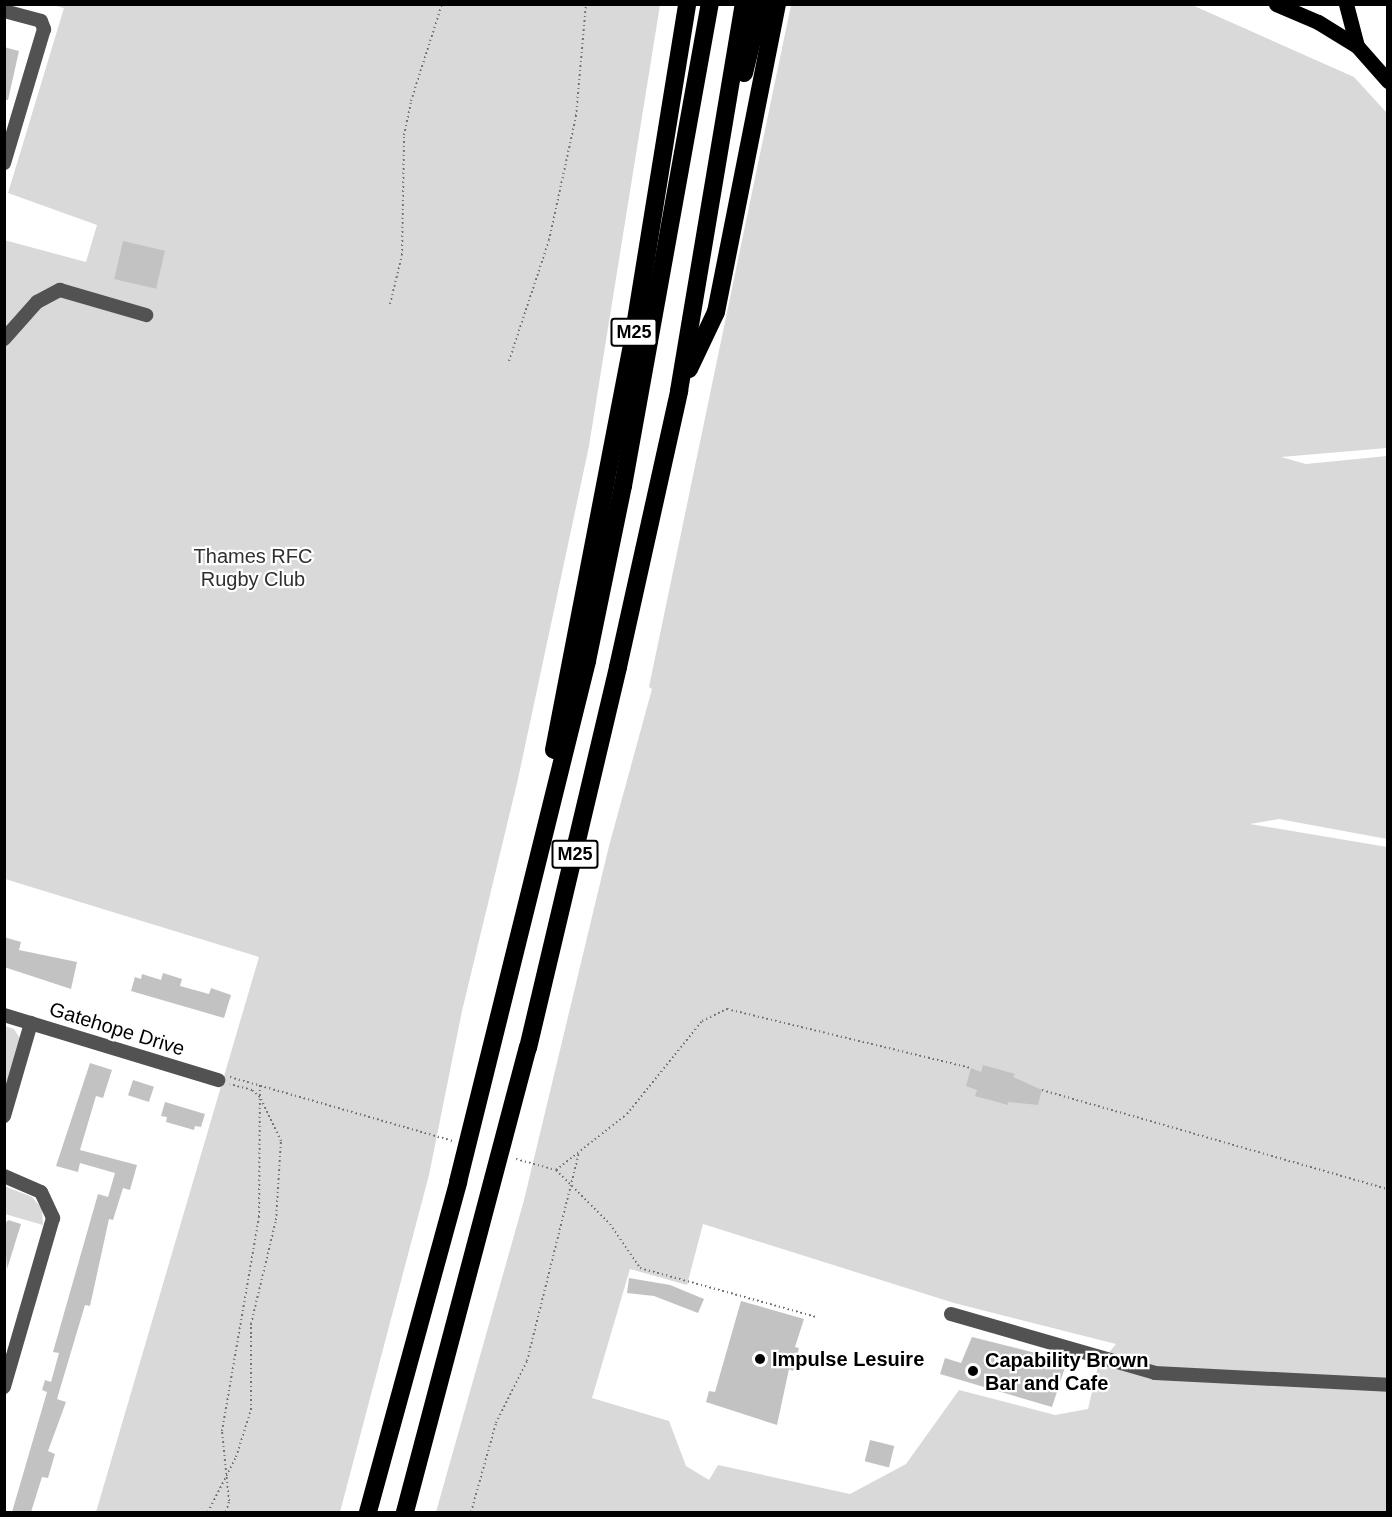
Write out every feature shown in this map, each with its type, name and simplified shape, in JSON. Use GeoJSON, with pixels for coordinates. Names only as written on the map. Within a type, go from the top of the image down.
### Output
{"type":"FeatureCollection","features":[{"type":"Feature","properties":{"kind":"highway","name":"M25"},"geometry":{"type":"LineString","coordinates":[[524,917],[631,351],[687,4]]}},
{"type":"Feature","properties":{"kind":"highway","name":"M25"},"geometry":{"type":"LineString","coordinates":[[405,1512],[558,924],[679,391],[744,4]]}},
{"type":"Feature","properties":{"kind":"highway","name":"M25"},"geometry":{"type":"LineString","coordinates":[[714,188],[761,4]]}},
{"type":"Feature","properties":{"kind":"highway","name":"M25"},"geometry":{"type":"LineString","coordinates":[[679,391],[716,312],[777,4]]}},
{"type":"Feature","properties":{"kind":"highway","name":"M25"},"geometry":{"type":"LineString","coordinates":[[368,1512],[458,1182],[587,661],[623,486],[709,8]]}},
{"type":"Feature","properties":{"kind":"main road"},"geometry":{"type":"LineString","coordinates":[[1276,4],[1318,22],[1357,46],[1388,81]]}},
{"type":"Feature","properties":{"kind":"main road"},"geometry":{"type":"LineString","coordinates":[[1346,4],[1357,46]]}},
{"type":"Feature","properties":{"kind":"street"},"geometry":{"type":"LineString","coordinates":[[4,10],[40,21],[44,29],[4,163]]}},
{"type":"Feature","properties":{"kind":"street"},"geometry":{"type":"LineString","coordinates":[[4,339],[37,302],[60,290],[147,315]]}},
{"type":"Feature","properties":{"kind":"street","name":"Gatehope Drive"},"geometry":{"type":"LineString","coordinates":[[4,1015],[221,1078]]}},
{"type":"Feature","properties":{"kind":"street"},"geometry":{"type":"LineString","coordinates":[[4,1116],[31,1023]]}},
{"type":"Feature","properties":{"kind":"street"},"geometry":{"type":"LineString","coordinates":[[4,1176],[41,1192],[51,1207],[53,1218],[4,1387]]}},
{"type":"Feature","properties":{"kind":"street"},"geometry":{"type":"LineString","coordinates":[[951,1314],[1163,1375],[1388,1385]]}},
{"type":"Feature","properties":{"kind":"path"},"geometry":{"type":"LineString","coordinates":[[390,304],[402,255],[404,135],[411,101],[442,4]]}},
{"type":"Feature","properties":{"kind":"path"},"geometry":{"type":"LineString","coordinates":[[509,361],[549,240],[574,127],[586,4]]}},
{"type":"Feature","properties":{"kind":"path"},"geometry":{"type":"LineString","coordinates":[[818,1317],[640,1268],[610,1224],[556,1170],[627,1114],[702,1021],[727,1009],[971,1068]]}},
{"type":"Feature","properties":{"kind":"path"},"geometry":{"type":"LineString","coordinates":[[221,1078],[260,1085],[389,1123]]}},
{"type":"Feature","properties":{"kind":"path"},"geometry":{"type":"LineString","coordinates":[[208,1512],[226,1476],[251,1410],[251,1324],[276,1220],[281,1141],[260,1097],[252,1090],[221,1078]]}},
{"type":"Feature","properties":{"kind":"path"},"geometry":{"type":"LineString","coordinates":[[226,1512],[222,1431],[260,1217],[260,1085]]}},
{"type":"Feature","properties":{"kind":"path"},"geometry":{"type":"LineString","coordinates":[[1042,1090],[1388,1189]]}},
{"type":"Feature","properties":{"kind":"path"},"geometry":{"type":"LineString","coordinates":[[471,1512],[496,1423],[527,1361],[580,1149]]}},
{"type":"Feature","properties":{"kind":"green space","name":"Thames RFC Rugby Club"},"geometry":{"type":"Polygon","coordinates":[[[52,5],[660,5],[589,446],[518,779],[462,1011],[429,1175],[340,1512],[96,1512],[259,957],[5,879],[4,240],[86,262],[97,225],[8,193],[64,8],[52,5]]]}},
{"type":"Feature","properties":{"kind":"green space"},"geometry":{"type":"Polygon","coordinates":[[[791,5],[1192,5],[1354,77],[1387,113],[1387,448],[1281,457],[1306,464],[1387,456],[1387,839],[1279,819],[1250,824],[1387,847],[1387,1512],[436,1512],[524,1200],[609,846],[652,689],[649,687],[791,5]],[[703,1224],[687,1285],[630,1269],[592,1398],[669,1421],[686,1466],[709,1480],[718,1465],[850,1494],[906,1464],[959,1390],[1055,1415],[1088,1409],[1098,1366],[1116,1344],[954,1303],[703,1224]]]}},
{"type":"Feature","properties":{"kind":"green space"},"geometry":{"type":"Polygon","coordinates":[[[5,1026],[14,1029],[21,1040],[5,1098],[5,1026]]]}},
{"type":"Feature","properties":{"kind":"green space"},"geometry":{"type":"Polygon","coordinates":[[[4,1186],[32,1197],[42,1209],[43,1225],[5,1214],[4,1186]]]}},
{"type":"Feature","properties":{"kind":"building"},"geometry":{"type":"Polygon","coordinates":[[[4,47],[19,51],[8,100],[4,100],[4,47]]]}},
{"type":"Feature","properties":{"kind":"building"},"geometry":{"type":"Polygon","coordinates":[[[123,241],[165,251],[156,289],[114,279],[123,241]]]}},
{"type":"Feature","properties":{"kind":"building"},"geometry":{"type":"Polygon","coordinates":[[[4,937],[21,942],[19,950],[77,962],[71,989],[4,967],[4,937]]]}},
{"type":"Feature","properties":{"kind":"building"},"geometry":{"type":"Polygon","coordinates":[[[163,973],[182,979],[180,986],[209,994],[211,988],[231,995],[224,1018],[131,991],[135,977],[141,979],[142,974],[161,980],[163,973]]]}},
{"type":"Feature","properties":{"kind":"building"},"geometry":{"type":"Polygon","coordinates":[[[90,1063],[112,1070],[103,1098],[96,1096],[80,1150],[137,1165],[130,1190],[123,1188],[113,1220],[109,1219],[90,1306],[85,1305],[57,1399],[66,1402],[48,1451],[55,1454],[48,1478],[42,1477],[31,1512],[12,1512],[47,1392],[42,1390],[45,1380],[51,1382],[59,1353],[53,1352],[98,1194],[108,1197],[115,1173],[80,1163],[78,1172],[56,1166],[90,1063]]]}},
{"type":"Feature","properties":{"kind":"building"},"geometry":{"type":"Polygon","coordinates":[[[983,1065],[1015,1074],[1013,1077],[1042,1090],[1038,1105],[1008,1102],[1008,1105],[975,1096],[977,1090],[966,1086],[971,1068],[981,1072],[983,1065]]]}},
{"type":"Feature","properties":{"kind":"building"},"geometry":{"type":"Polygon","coordinates":[[[133,1080],[154,1087],[149,1102],[128,1095],[133,1080]]]}},
{"type":"Feature","properties":{"kind":"building"},"geometry":{"type":"Polygon","coordinates":[[[165,1102],[205,1114],[201,1127],[195,1126],[194,1130],[166,1122],[167,1117],[161,1116],[165,1102]]]}},
{"type":"Feature","properties":{"kind":"building"},"geometry":{"type":"Polygon","coordinates":[[[8,1220],[21,1224],[7,1269],[4,1225],[8,1220]]]}},
{"type":"Feature","properties":{"kind":"building"},"geometry":{"type":"Polygon","coordinates":[[[629,1278],[670,1285],[704,1299],[698,1313],[654,1296],[627,1293],[629,1278]]]}},
{"type":"Feature","properties":{"kind":"building","name":"Impulse Lesuire"},"geometry":{"type":"Polygon","coordinates":[[[741,1301],[804,1319],[795,1347],[799,1348],[793,1371],[789,1369],[777,1425],[706,1402],[709,1391],[715,1392],[741,1301]]]}},
{"type":"Feature","properties":{"kind":"building","name":"Capability Brown Bar and Cafe"},"geometry":{"type":"Polygon","coordinates":[[[972,1337],[1067,1361],[1052,1407],[940,1374],[945,1358],[961,1363],[972,1337]]]}},
{"type":"Feature","properties":{"kind":"building"},"geometry":{"type":"Polygon","coordinates":[[[870,1440],[894,1446],[889,1467],[865,1461],[870,1440]]]}},
{"type":"Feature","properties":{"kind":"place","name":"Impulse Lesuire"},"geometry":{"type":"Point","coordinates":[760,1359]}},
{"type":"Feature","properties":{"kind":"place","name":"Capability Brown Bar and Cafe"},"geometry":{"type":"Point","coordinates":[973,1371]}}]}
